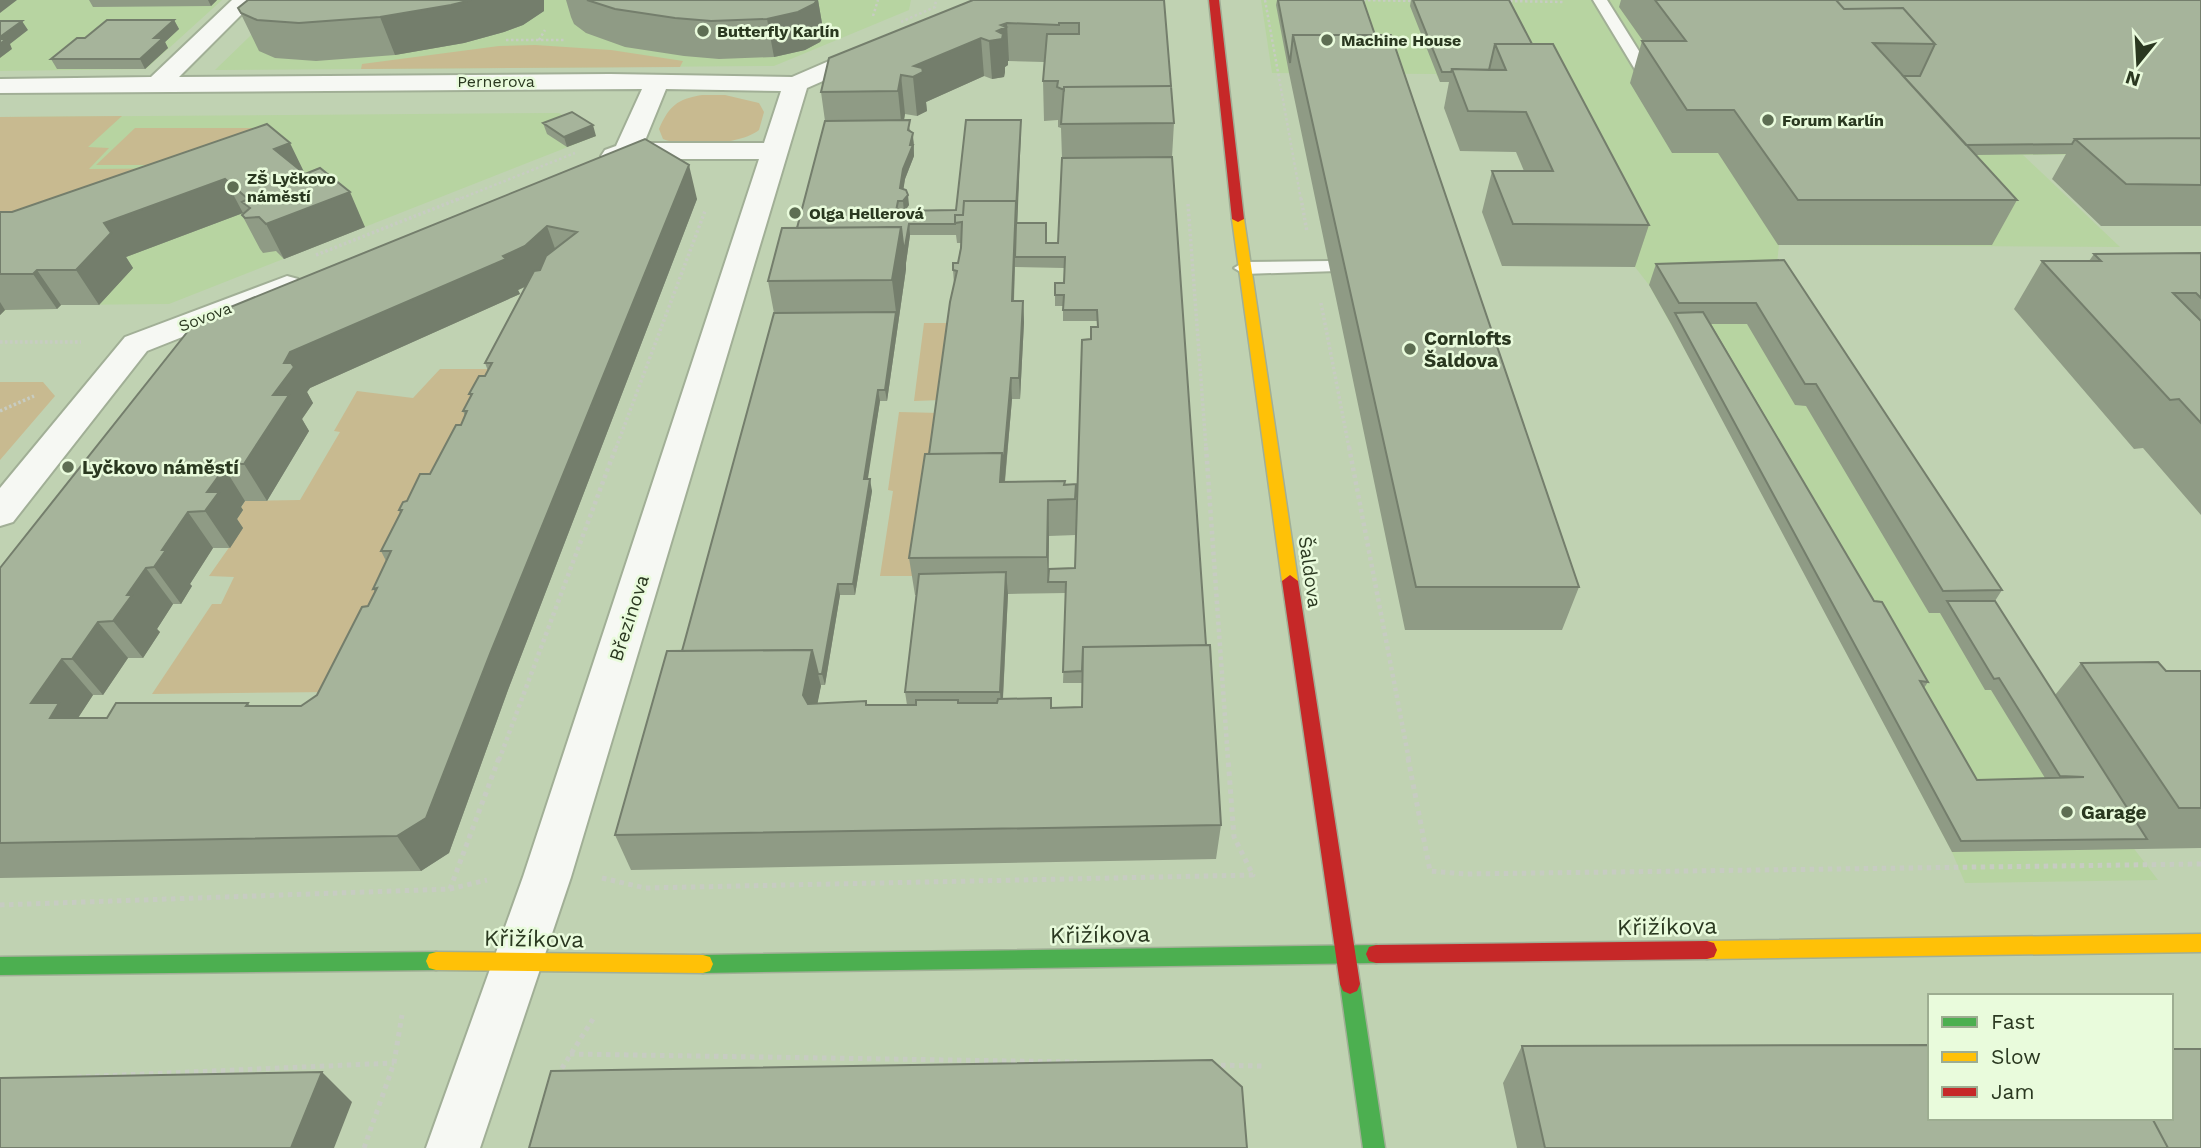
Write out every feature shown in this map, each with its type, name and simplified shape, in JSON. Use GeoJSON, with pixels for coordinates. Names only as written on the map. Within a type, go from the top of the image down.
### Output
{"type":"FeatureCollection","features":[{"type":"Feature","properties":{"kind":"street"},"geometry":{"type":"LineString","coordinates":[[158,84],[245,0]]}},
{"type":"Feature","properties":{"kind":"street","name":"Šaldova"},"geometry":{"type":"LineString","coordinates":[[1214,0],[1244,268],[1374,1148]]}},
{"type":"Feature","properties":{"kind":"street","name":"Pernerova"},"geometry":{"type":"LineString","coordinates":[[0,86],[657,82],[796,84],[893,42]]}},
{"type":"Feature","properties":{"kind":"street"},"geometry":{"type":"LineString","coordinates":[[627,151],[657,82]]}},
{"type":"Feature","properties":{"kind":"street","name":"Březinova"},"geometry":{"type":"LineString","coordinates":[[453,1148],[548,877],[796,84]]}},
{"type":"Feature","properties":{"kind":"street"},"geometry":{"type":"LineString","coordinates":[[588,158],[627,151],[777,150]]}},
{"type":"Feature","properties":{"kind":"street","name":"Sovova"},"geometry":{"type":"LineString","coordinates":[[0,513],[135,344],[316,264]]}},
{"type":"Feature","properties":{"kind":"street","name":"Křižíkova"},"geometry":{"type":"LineString","coordinates":[[0,966],[517,960],[617,965],[2201,943]]}},
{"type":"Feature","properties":{"kind":"lane"},"geometry":{"type":"LineString","coordinates":[[1601,1],[1651,83]]}},
{"type":"Feature","properties":{"kind":"lane"},"geometry":{"type":"LineString","coordinates":[[1244,268],[1322,267]]}},
{"type":"Feature","properties":{"kind":"path"},"geometry":{"type":"LineString","coordinates":[[1265,0],[1322,267],[1430,871],[1465,874],[2201,864]]}},
{"type":"Feature","properties":{"kind":"path"},"geometry":{"type":"LineString","coordinates":[[1358,0],[1426,1]]}},
{"type":"Feature","properties":{"kind":"path"},"geometry":{"type":"LineString","coordinates":[[1493,1],[1601,1]]}},
{"type":"Feature","properties":{"kind":"path"},"geometry":{"type":"LineString","coordinates":[[1217,27],[1270,29]]}},
{"type":"Feature","properties":{"kind":"path"},"geometry":{"type":"LineString","coordinates":[[316,264],[588,158]]}},
{"type":"Feature","properties":{"kind":"path"},"geometry":{"type":"LineString","coordinates":[[604,864],[600,877],[645,888],[1253,875],[1234,837],[1187,191]]}},
{"type":"Feature","properties":{"kind":"path"},"geometry":{"type":"LineString","coordinates":[[0,905],[450,889],[709,201]]}},
{"type":"Feature","properties":{"kind":"path"},"geometry":{"type":"LineString","coordinates":[[0,342],[85,342]]}},
{"type":"Feature","properties":{"kind":"path"},"geometry":{"type":"LineString","coordinates":[[0,411],[35,396]]}},
{"type":"Feature","properties":{"kind":"path"},"geometry":{"type":"LineString","coordinates":[[554,1086],[558,1073],[597,1013]]}},
{"type":"Feature","properties":{"kind":"path"},"geometry":{"type":"LineString","coordinates":[[364,1148],[394,1063],[402,1014]]}},
{"type":"Feature","properties":{"kind":"path"},"geometry":{"type":"LineString","coordinates":[[570,1054],[1082,1063]]}},
{"type":"Feature","properties":{"kind":"path"},"geometry":{"type":"LineString","coordinates":[[68,1077],[394,1063]]}},
{"type":"Feature","properties":{"kind":"path"},"geometry":{"type":"LineString","coordinates":[[1206,1065],[1262,1066]]}},
{"type":"Feature","properties":{"kind":"shaded area"},"geometry":{"type":"Polygon","coordinates":[[[0,0],[222,0],[146,69],[0,71],[0,0]]]}},
{"type":"Feature","properties":{"kind":"shaded area"},"geometry":{"type":"Polygon","coordinates":[[[287,0],[911,0],[909,10],[774,66],[215,70],[287,0]]]}},
{"type":"Feature","properties":{"kind":"shaded area"},"geometry":{"type":"Polygon","coordinates":[[[1261,0],[2201,0],[2201,153],[2023,155],[2120,247],[1779,245],[1775,281],[2135,850],[2158,880],[1965,883],[1952,852],[1727,426],[1649,285],[1635,267],[1544,83],[1440,82],[1436,74],[1272,73],[1261,0]]]}},
{"type":"Feature","properties":{"kind":"shaded area"},"geometry":{"type":"Polygon","coordinates":[[[535,45],[611,50],[683,61],[680,67],[361,69],[362,64],[499,46],[535,45]]]}},
{"type":"Feature","properties":{"kind":"shaded area"},"geometry":{"type":"Polygon","coordinates":[[[702,95],[725,95],[759,103],[764,112],[759,130],[739,139],[712,144],[685,144],[663,139],[659,129],[670,109],[680,101],[702,95]]]}},
{"type":"Feature","properties":{"kind":"shaded area","name":"ZŠ Lyčkovo náměstí"},"geometry":{"type":"Polygon","coordinates":[[[559,113],[596,136],[169,304],[61,305],[57,309],[6,310],[0,315],[0,117],[559,113]]]}},
{"type":"Feature","properties":{"kind":"shaded area"},"geometry":{"type":"Polygon","coordinates":[[[122,116],[88,147],[109,148],[89,169],[212,168],[0,246],[0,117],[122,116]]]}},
{"type":"Feature","properties":{"kind":"shaded area"},"geometry":{"type":"Polygon","coordinates":[[[135,128],[274,128],[242,165],[96,165],[135,128]]]}},
{"type":"Feature","properties":{"kind":"shaded area"},"geometry":{"type":"Polygon","coordinates":[[[924,323],[952,323],[942,400],[914,401],[924,323]]]}},
{"type":"Feature","properties":{"kind":"shaded area"},"geometry":{"type":"Polygon","coordinates":[[[440,369],[495,369],[332,692],[152,694],[212,604],[221,604],[234,577],[209,576],[242,529],[231,528],[245,501],[300,500],[340,432],[334,431],[357,391],[413,398],[440,369]]]}},
{"type":"Feature","properties":{"kind":"shaded area"},"geometry":{"type":"Polygon","coordinates":[[[0,382],[43,382],[55,396],[0,460],[0,382]]]}},
{"type":"Feature","properties":{"kind":"shaded area"},"geometry":{"type":"Polygon","coordinates":[[[899,412],[940,413],[917,576],[880,576],[893,491],[888,490],[899,412]]]}},
{"type":"Feature","properties":{"kind":"building"},"geometry":{"type":"Polygon","coordinates":[[[248,0],[471,0],[380,17],[299,23],[257,20],[241,13],[238,8],[248,0]]]}},
{"type":"Feature","properties":{"kind":"building"},"geometry":{"type":"Polygon","coordinates":[[[587,0],[817,0],[798,12],[767,19],[711,21],[615,9],[587,0]]]}},
{"type":"Feature","properties":{"kind":"building"},"geometry":{"type":"Polygon","coordinates":[[[973,0],[1164,0],[1171,86],[1064,87],[1064,90],[1057,87],[1058,81],[1043,81],[1047,34],[1079,34],[1079,23],[1007,23],[1001,25],[1006,27],[997,31],[1003,34],[1002,39],[989,41],[981,38],[914,66],[922,68],[923,72],[913,77],[901,75],[898,91],[821,92],[829,58],[973,0]]]}},
{"type":"Feature","properties":{"kind":"building"},"geometry":{"type":"Polygon","coordinates":[[[1278,0],[1363,0],[1375,35],[1293,35],[1290,63],[1278,0]]]}},
{"type":"Feature","properties":{"kind":"building"},"geometry":{"type":"Polygon","coordinates":[[[1413,0],[1509,0],[1532,44],[1495,44],[1489,70],[1452,69],[1451,72],[1442,72],[1413,0]]]}},
{"type":"Feature","properties":{"kind":"building","name":"Forum Karlín"},"geometry":{"type":"Polygon","coordinates":[[[1655,0],[1836,0],[1844,9],[1903,8],[1935,44],[1873,43],[2017,200],[1798,200],[1734,110],[1687,110],[1642,41],[1686,41],[1655,0]]]}},
{"type":"Feature","properties":{"kind":"building"},"geometry":{"type":"Polygon","coordinates":[[[1836,0],[2201,0],[2201,138],[2075,139],[2072,144],[1966,145],[1903,76],[1920,76],[1935,44],[1903,8],[1844,9],[1836,0]]]}},
{"type":"Feature","properties":{"kind":"building"},"geometry":{"type":"Polygon","coordinates":[[[107,20],[174,20],[154,38],[163,38],[140,59],[51,59],[77,38],[85,38],[107,20]]]}},
{"type":"Feature","properties":{"kind":"building"},"geometry":{"type":"Polygon","coordinates":[[[0,21],[22,21],[0,37],[0,21]]]}},
{"type":"Feature","properties":{"kind":"building","name":"Cornlofts Šaldova"},"geometry":{"type":"Polygon","coordinates":[[[1293,35],[1391,35],[1579,587],[1416,587],[1293,35]]]}},
{"type":"Feature","properties":{"kind":"building"},"geometry":{"type":"Polygon","coordinates":[[[1495,44],[1553,44],[1649,225],[1513,224],[1492,171],[1553,171],[1526,112],[1468,111],[1452,69],[1506,70],[1495,44]]]}},
{"type":"Feature","properties":{"kind":"building"},"geometry":{"type":"Polygon","coordinates":[[[1171,86],[1174,123],[1061,124],[1064,87],[1171,86]]]}},
{"type":"Feature","properties":{"kind":"building"},"geometry":{"type":"Polygon","coordinates":[[[572,112],[593,125],[564,137],[543,123],[572,112]]]}},
{"type":"Feature","properties":{"kind":"building"},"geometry":{"type":"Polygon","coordinates":[[[910,120],[908,130],[913,133],[910,145],[913,145],[903,169],[900,188],[906,190],[908,195],[903,201],[898,201],[896,211],[956,210],[966,120],[1021,120],[1016,210],[1016,201],[964,201],[963,215],[955,215],[955,224],[909,224],[904,252],[901,227],[797,228],[825,121],[910,120]]]}},
{"type":"Feature","properties":{"kind":"building"},"geometry":{"type":"Polygon","coordinates":[[[267,124],[290,143],[274,149],[305,174],[320,168],[350,192],[266,224],[259,217],[245,218],[242,215],[250,208],[242,202],[248,199],[225,179],[104,223],[111,233],[76,270],[0,274],[0,212],[12,212],[267,124]]]}},
{"type":"Feature","properties":{"kind":"building"},"geometry":{"type":"Polygon","coordinates":[[[2201,138],[2201,185],[2126,184],[2075,139],[2201,138]]]}},
{"type":"Feature","properties":{"kind":"building"},"geometry":{"type":"Polygon","coordinates":[[[645,139],[689,165],[426,818],[397,836],[0,843],[0,568],[196,321],[645,139]],[[547,226],[525,246],[503,256],[506,259],[290,352],[284,363],[291,363],[294,367],[273,395],[289,395],[244,464],[222,464],[215,474],[220,474],[207,492],[219,492],[205,511],[188,512],[162,550],[166,550],[154,567],[146,568],[127,595],[132,595],[113,621],[98,622],[72,659],[62,659],[31,703],[59,703],[50,718],[107,718],[116,703],[248,703],[246,706],[301,706],[317,695],[362,607],[368,606],[377,588],[373,589],[391,551],[381,551],[402,510],[399,510],[403,502],[407,501],[420,474],[430,474],[456,425],[461,425],[467,411],[463,411],[472,394],[469,394],[479,376],[485,376],[492,363],[485,363],[534,271],[540,270],[546,256],[577,232],[547,226]]]}},
{"type":"Feature","properties":{"kind":"building"},"geometry":{"type":"Polygon","coordinates":[[[1172,157],[1206,645],[1083,647],[1082,671],[1063,672],[1066,582],[1048,582],[1049,569],[1075,568],[1082,340],[1091,339],[1091,327],[1098,327],[1097,310],[1063,310],[1064,295],[1055,295],[1055,283],[1064,283],[1065,257],[1015,257],[1016,223],[1046,223],[1046,243],[1058,243],[1062,158],[1172,157]]]}},
{"type":"Feature","properties":{"kind":"building"},"geometry":{"type":"Polygon","coordinates":[[[964,201],[1016,201],[1012,301],[1023,301],[1019,378],[1011,378],[1003,468],[1002,453],[929,454],[950,302],[957,271],[953,270],[953,263],[958,263],[961,248],[962,222],[955,223],[955,215],[963,215],[964,201]]]}},
{"type":"Feature","properties":{"kind":"building"},"geometry":{"type":"Polygon","coordinates":[[[901,227],[892,280],[768,281],[782,228],[901,227]]]}},
{"type":"Feature","properties":{"kind":"building"},"geometry":{"type":"Polygon","coordinates":[[[2201,253],[2201,298],[2196,293],[2173,293],[2201,321],[2201,423],[2179,399],[2170,400],[2042,261],[2101,261],[2094,254],[2201,253]]]}},
{"type":"Feature","properties":{"kind":"building"},"geometry":{"type":"Polygon","coordinates":[[[1784,260],[2002,590],[1943,591],[1816,384],[1805,384],[1756,303],[1679,303],[1656,264],[1784,260]]]}},
{"type":"Feature","properties":{"kind":"building"},"geometry":{"type":"Polygon","coordinates":[[[896,312],[885,390],[878,390],[864,479],[870,479],[853,584],[838,584],[822,674],[818,674],[812,650],[682,651],[774,313],[896,312]]]}},
{"type":"Feature","properties":{"kind":"building"},"geometry":{"type":"Polygon","coordinates":[[[1703,312],[1874,601],[1882,602],[1928,682],[1920,681],[1977,780],[2084,777],[2060,776],[1999,678],[1994,679],[1947,601],[1995,601],[2147,839],[1961,841],[1675,313],[1703,312]]]}},
{"type":"Feature","properties":{"kind":"building"},"geometry":{"type":"Polygon","coordinates":[[[1002,453],[1000,482],[1065,481],[1064,485],[1076,484],[1075,499],[1048,500],[1047,557],[909,558],[925,454],[1002,453]]]}},
{"type":"Feature","properties":{"kind":"building"},"geometry":{"type":"Polygon","coordinates":[[[1006,572],[1000,692],[905,692],[919,574],[1006,572]]]}},
{"type":"Feature","properties":{"kind":"building"},"geometry":{"type":"Polygon","coordinates":[[[1210,645],[1221,825],[615,835],[667,651],[812,650],[803,695],[808,704],[866,701],[866,705],[916,705],[916,700],[997,703],[998,699],[1051,698],[1051,708],[1082,707],[1083,647],[1210,645]]]}},
{"type":"Feature","properties":{"kind":"building"},"geometry":{"type":"Polygon","coordinates":[[[2158,662],[2166,671],[2201,671],[2201,808],[2179,808],[2081,663],[2158,662]]]}},
{"type":"Feature","properties":{"kind":"building"},"geometry":{"type":"Polygon","coordinates":[[[1928,1045],[1928,1120],[2153,1120],[2168,1148],[1545,1148],[1522,1046],[1928,1045]]]}},
{"type":"Feature","properties":{"kind":"building"},"geometry":{"type":"Polygon","coordinates":[[[2173,1049],[2201,1049],[2201,1148],[2168,1148],[2153,1120],[2173,1120],[2173,1049]]]}},
{"type":"Feature","properties":{"kind":"building"},"geometry":{"type":"Polygon","coordinates":[[[1212,1060],[1242,1087],[1247,1148],[529,1148],[551,1071],[1212,1060]]]}},
{"type":"Feature","properties":{"kind":"building"},"geometry":{"type":"Polygon","coordinates":[[[322,1072],[291,1148],[0,1148],[0,1078],[322,1072]]]}},
{"type":"Feature","properties":{"kind":"traffic: fast"},"geometry":{"type":"LineString","coordinates":[[703,964],[1376,954]]}},
{"type":"Feature","properties":{"kind":"traffic: fast"},"geometry":{"type":"LineString","coordinates":[[0,966],[436,961]]}},
{"type":"Feature","properties":{"kind":"traffic: fast"},"geometry":{"type":"LineString","coordinates":[[1350,984],[1374,1148]]}},
{"type":"Feature","properties":{"kind":"traffic: slow"},"geometry":{"type":"LineString","coordinates":[[1238,219],[1290,581]]}},
{"type":"Feature","properties":{"kind":"traffic: slow"},"geometry":{"type":"LineString","coordinates":[[1707,950],[2201,943]]}},
{"type":"Feature","properties":{"kind":"traffic: slow"},"geometry":{"type":"LineString","coordinates":[[436,961],[703,964]]}},
{"type":"Feature","properties":{"kind":"traffic: jam"},"geometry":{"type":"LineString","coordinates":[[1214,0],[1238,219]]}},
{"type":"Feature","properties":{"kind":"traffic: jam"},"geometry":{"type":"LineString","coordinates":[[1290,581],[1350,984]]}},
{"type":"Feature","properties":{"kind":"traffic: jam"},"geometry":{"type":"LineString","coordinates":[[1376,954],[1707,950]]}},
{"type":"Feature","properties":{"kind":"place","name":"Butterfly Karlín"},"geometry":{"type":"Point","coordinates":[703,31]}},
{"type":"Feature","properties":{"kind":"place","name":"Machine House"},"geometry":{"type":"Point","coordinates":[1327,40]}},
{"type":"Feature","properties":{"kind":"place","name":"Forum Karlín"},"geometry":{"type":"Point","coordinates":[1768,120]}},
{"type":"Feature","properties":{"kind":"place","name":"ZŠ Lyčkovo náměstí"},"geometry":{"type":"Point","coordinates":[233,187]}},
{"type":"Feature","properties":{"kind":"place","name":"Olga Hellerová"},"geometry":{"type":"Point","coordinates":[795,213]}},
{"type":"Feature","properties":{"kind":"place","name":"Cornlofts Šaldova"},"geometry":{"type":"Point","coordinates":[1410,349]}},
{"type":"Feature","properties":{"kind":"place","name":"Lyčkovo náměstí"},"geometry":{"type":"Point","coordinates":[68,467]}},
{"type":"Feature","properties":{"kind":"place","name":"Garage"},"geometry":{"type":"Point","coordinates":[2067,812]}}]}
